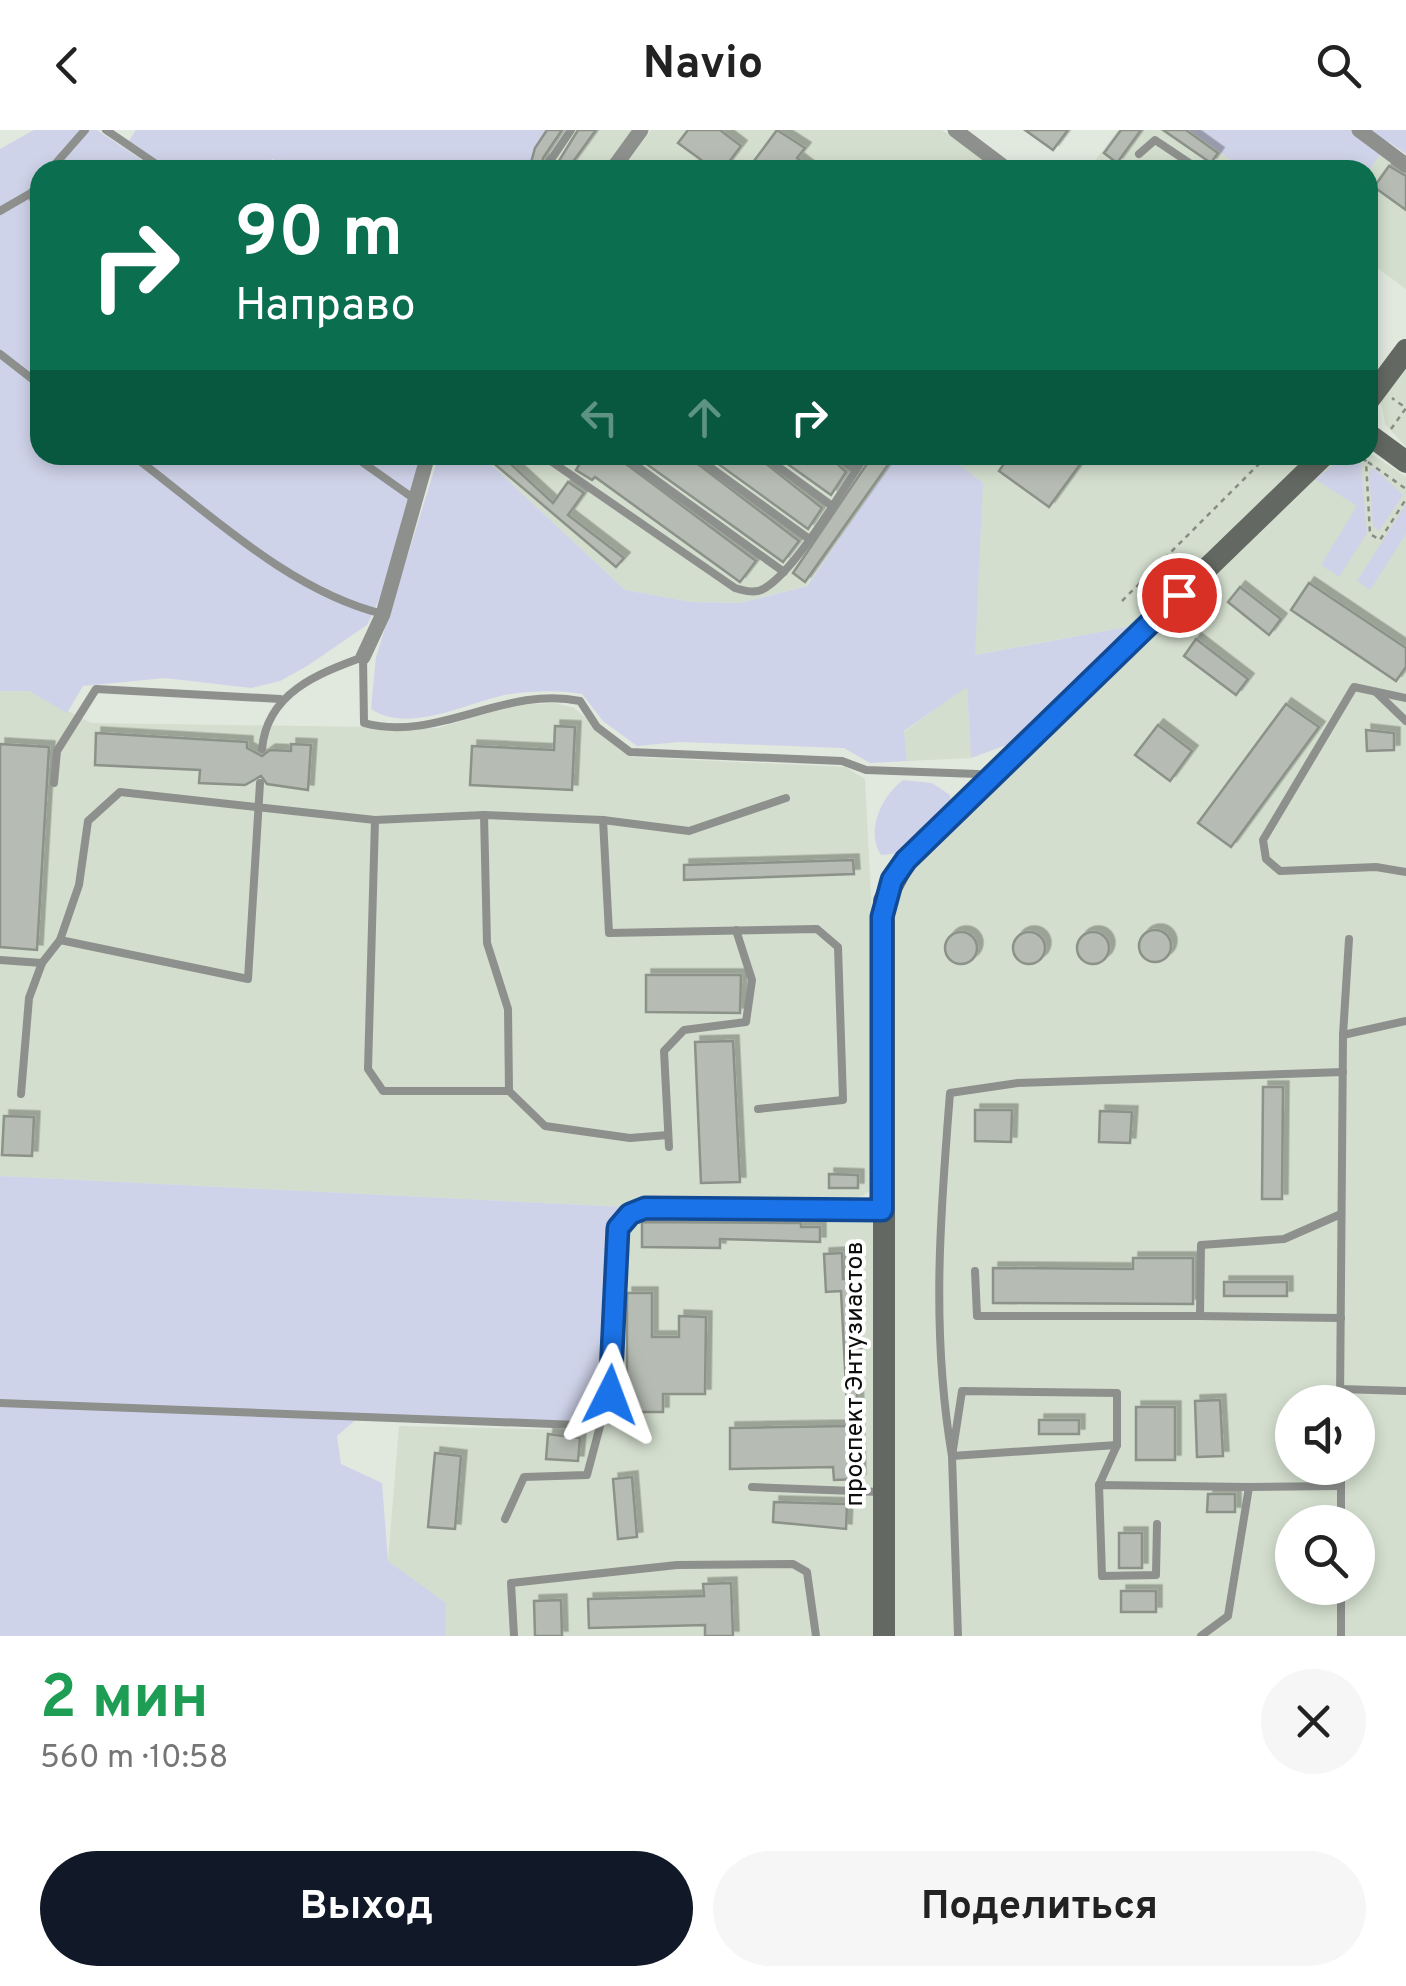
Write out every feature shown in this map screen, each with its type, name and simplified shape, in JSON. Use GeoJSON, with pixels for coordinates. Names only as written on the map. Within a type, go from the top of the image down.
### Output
{"type":"FeatureCollection","features":[{"type":"Feature","properties":{"kind":"street"},"geometry":{"type":"LineString","coordinates":[[619,160],[641,130]]}},
{"type":"Feature","properties":{"kind":"street"},"geometry":{"type":"LineString","coordinates":[[955,130],[995,160]]}},
{"type":"Feature","properties":{"kind":"street"},"geometry":{"type":"LineString","coordinates":[[1358,130],[1406,165]]}},
{"type":"Feature","properties":{"kind":"street"},"geometry":{"type":"LineString","coordinates":[[1378,388],[1406,350]]}},
{"type":"Feature","properties":{"kind":"street"},"geometry":{"type":"LineString","coordinates":[[1378,441],[1406,462]]}},
{"type":"Feature","properties":{"kind":"street"},"geometry":{"type":"LineString","coordinates":[[363,656],[383,614],[425,465]]}},
{"type":"Feature","properties":{"kind":"street","name":"проспект Энтузиастов"},"geometry":{"type":"LineString","coordinates":[[884,1636],[884,901],[906,860],[985,780],[1315,465]]}},
{"type":"Feature","properties":{"kind":"lane"},"geometry":{"type":"LineString","coordinates":[[59,160],[85,130]]}},
{"type":"Feature","properties":{"kind":"lane"},"geometry":{"type":"LineString","coordinates":[[106,130],[150,160]]}},
{"type":"Feature","properties":{"kind":"lane"},"geometry":{"type":"LineString","coordinates":[[551,160],[571,130]]}},
{"type":"Feature","properties":{"kind":"lane"},"geometry":{"type":"LineString","coordinates":[[1139,154],[1154,140],[1185,160]]}},
{"type":"Feature","properties":{"kind":"lane"},"geometry":{"type":"LineString","coordinates":[[0,211],[30,195]]}},
{"type":"Feature","properties":{"kind":"lane"},"geometry":{"type":"LineString","coordinates":[[0,354],[30,377]]}},
{"type":"Feature","properties":{"kind":"lane"},"geometry":{"type":"LineString","coordinates":[[145,465],[289,572],[351,606],[383,614]]}},
{"type":"Feature","properties":{"kind":"lane"},"geometry":{"type":"LineString","coordinates":[[366,465],[413,498]]}},
{"type":"Feature","properties":{"kind":"lane"},"geometry":{"type":"LineString","coordinates":[[556,465],[734,588],[762,590],[784,572],[859,465]]}},
{"type":"Feature","properties":{"kind":"lane"},"geometry":{"type":"LineString","coordinates":[[636,465],[784,572]]}},
{"type":"Feature","properties":{"kind":"lane"},"geometry":{"type":"LineString","coordinates":[[707,465],[808,538]]}},
{"type":"Feature","properties":{"kind":"lane"},"geometry":{"type":"LineString","coordinates":[[776,465],[831,505]]}},
{"type":"Feature","properties":{"kind":"lane"},"geometry":{"type":"LineString","coordinates":[[849,465],[856,470]]}},
{"type":"Feature","properties":{"kind":"lane"},"geometry":{"type":"LineString","coordinates":[[262,749],[263,736],[280,699],[319,674],[363,656],[364,723],[392,731],[460,718],[509,701],[553,696],[580,701],[597,728],[630,752],[842,760],[866,770],[978,774],[985,780]]}},
{"type":"Feature","properties":{"kind":"lane"},"geometry":{"type":"LineString","coordinates":[[1406,698],[1354,688],[1263,840],[1266,859],[1280,871],[1376,867],[1406,872]]}},
{"type":"Feature","properties":{"kind":"lane"},"geometry":{"type":"LineString","coordinates":[[54,782],[56,751],[96,689],[280,699]]}},
{"type":"Feature","properties":{"kind":"lane"},"geometry":{"type":"LineString","coordinates":[[1373,689],[1406,722]]}},
{"type":"Feature","properties":{"kind":"lane"},"geometry":{"type":"LineString","coordinates":[[60,940],[248,978],[260,783]]}},
{"type":"Feature","properties":{"kind":"lane"},"geometry":{"type":"LineString","coordinates":[[21,1094],[29,998],[42,963],[60,940],[79,885],[88,821],[120,792],[375,820],[484,815],[603,820],[690,830],[786,798]]}},
{"type":"Feature","properties":{"kind":"lane"},"geometry":{"type":"LineString","coordinates":[[484,815],[488,943],[508,1009],[509,1091]]}},
{"type":"Feature","properties":{"kind":"lane"},"geometry":{"type":"LineString","coordinates":[[375,820],[368,1069],[383,1091],[509,1091],[545,1126],[630,1138],[668,1134]]}},
{"type":"Feature","properties":{"kind":"lane"},"geometry":{"type":"LineString","coordinates":[[603,820],[609,933],[817,928],[838,948],[842,1100],[758,1109]]}},
{"type":"Feature","properties":{"kind":"lane"},"geometry":{"type":"LineString","coordinates":[[669,1148],[664,1051],[684,1030],[746,1022],[752,980],[736,930]]}},
{"type":"Feature","properties":{"kind":"lane"},"geometry":{"type":"LineString","coordinates":[[1340,1385],[1342,1072],[1348,939]]}},
{"type":"Feature","properties":{"kind":"lane"},"geometry":{"type":"LineString","coordinates":[[0,960],[42,963]]}},
{"type":"Feature","properties":{"kind":"lane"},"geometry":{"type":"LineString","coordinates":[[1343,1035],[1406,1022]]}},
{"type":"Feature","properties":{"kind":"lane"},"geometry":{"type":"LineString","coordinates":[[958,1636],[952,1456],[938,1376],[939,1225],[950,1093],[1018,1083],[1342,1072]]}},
{"type":"Feature","properties":{"kind":"lane"},"geometry":{"type":"LineString","coordinates":[[505,1519],[524,1477],[587,1475],[610,1395],[618,1228],[630,1214],[645,1208],[882,1210]]}},
{"type":"Feature","properties":{"kind":"lane"},"geometry":{"type":"LineString","coordinates":[[1200,1316],[1201,1244],[1284,1240],[1342,1214]]}},
{"type":"Feature","properties":{"kind":"lane"},"geometry":{"type":"LineString","coordinates":[[975,1271],[977,1316],[1341,1318]]}},
{"type":"Feature","properties":{"kind":"lane"},"geometry":{"type":"LineString","coordinates":[[1375,1390],[1406,1391]]}},
{"type":"Feature","properties":{"kind":"lane"},"geometry":{"type":"LineString","coordinates":[[952,1456],[962,1391],[1116,1393],[1117,1444],[1098,1484],[1102,1576],[1156,1575],[1157,1524]]}},
{"type":"Feature","properties":{"kind":"lane"},"geometry":{"type":"LineString","coordinates":[[0,1403],[578,1425],[604,1411]]}},
{"type":"Feature","properties":{"kind":"lane"},"geometry":{"type":"LineString","coordinates":[[952,1456],[1117,1444]]}},
{"type":"Feature","properties":{"kind":"lane"},"geometry":{"type":"LineString","coordinates":[[1098,1484],[1341,1486],[1341,1505]]}},
{"type":"Feature","properties":{"kind":"lane"},"geometry":{"type":"LineString","coordinates":[[752,1487],[884,1492]]}},
{"type":"Feature","properties":{"kind":"lane"},"geometry":{"type":"LineString","coordinates":[[1200,1636],[1228,1616],[1249,1487]]}},
{"type":"Feature","properties":{"kind":"lane"},"geometry":{"type":"LineString","coordinates":[[514,1636],[512,1584],[677,1566],[793,1564],[806,1572],[816,1636]]}},
{"type":"Feature","properties":{"kind":"lane"},"geometry":{"type":"LineString","coordinates":[[1341,1605],[1342,1636]]}},
{"type":"Feature","properties":{"kind":"path"},"geometry":{"type":"LineString","coordinates":[[1122,600],[1258,465]]}},
{"type":"Feature","properties":{"kind":"path"},"geometry":{"type":"LineString","coordinates":[[1366,465],[1370,534],[1380,540],[1406,499]]}},
{"type":"Feature","properties":{"kind":"shaded area"},"geometry":{"type":"Polygon","coordinates":[[[34,130],[97,130],[142,160],[30,160],[30,465],[419,465],[380,598],[367,625],[307,666],[280,681],[251,688],[165,678],[83,686],[67,713],[29,691],[0,691],[0,149],[34,130]]]}},
{"type":"Feature","properties":{"kind":"shaded area"},"geometry":{"type":"Polygon","coordinates":[[[136,130],[547,130],[532,160],[157,160],[129,141],[136,130]]]}},
{"type":"Feature","properties":{"kind":"shaded area"},"geometry":{"type":"Polygon","coordinates":[[[547,130],[632,130],[610,160],[532,160],[547,130]]]}},
{"type":"Feature","properties":{"kind":"shaded area"},"geometry":{"type":"Polygon","coordinates":[[[651,130],[942,130],[982,160],[629,160],[651,130]]]}},
{"type":"Feature","properties":{"kind":"shaded area"},"geometry":{"type":"Polygon","coordinates":[[[1118,130],[1189,130],[1231,160],[1096,160],[1118,130]]]}},
{"type":"Feature","properties":{"kind":"shaded area"},"geometry":{"type":"Polygon","coordinates":[[[1189,130],[1406,130],[1406,154],[1389,142],[1376,160],[1231,160],[1189,130]]]}},
{"type":"Feature","properties":{"kind":"shaded area"},"geometry":{"type":"Polygon","coordinates":[[[1381,154],[1406,171],[1406,289],[1378,268],[1377,160],[1381,154]]]}},
{"type":"Feature","properties":{"kind":"shaded area"},"geometry":{"type":"Polygon","coordinates":[[[1406,364],[1406,447],[1385,424],[1381,401],[1406,364]]]}},
{"type":"Feature","properties":{"kind":"shaded area"},"geometry":{"type":"Polygon","coordinates":[[[1378,458],[1406,477],[1406,1636],[890,1636],[887,937],[898,882],[1326,465],[1378,465],[1378,458]]]}},
{"type":"Feature","properties":{"kind":"shaded area"},"geometry":{"type":"Polygon","coordinates":[[[436,465],[492,465],[625,590],[692,602],[740,603],[807,586],[890,465],[960,465],[983,483],[975,655],[1132,626],[1012,743],[971,758],[967,687],[904,731],[907,761],[870,763],[844,748],[679,742],[637,746],[603,721],[582,694],[573,693],[510,694],[422,718],[387,716],[371,709],[376,657],[436,465]]]}},
{"type":"Feature","properties":{"kind":"shaded area"},"geometry":{"type":"Polygon","coordinates":[[[492,465],[890,465],[806,586],[740,603],[692,602],[625,590],[492,465]]]}},
{"type":"Feature","properties":{"kind":"shaded area"},"geometry":{"type":"Polygon","coordinates":[[[960,465],[1301,465],[1132,626],[974,655],[983,483],[960,465]]]}},
{"type":"Feature","properties":{"kind":"shaded area"},"geometry":{"type":"Polygon","coordinates":[[[1333,465],[1361,465],[1367,533],[1339,577],[1321,565],[1357,506],[1315,479],[1333,465]]]}},
{"type":"Feature","properties":{"kind":"shaded area"},"geometry":{"type":"Polygon","coordinates":[[[1374,468],[1403,495],[1379,531],[1373,526],[1369,472],[1374,468]]]}},
{"type":"Feature","properties":{"kind":"shaded area"},"geometry":{"type":"Polygon","coordinates":[[[1406,504],[1406,534],[1370,590],[1357,581],[1406,504]]]}},
{"type":"Feature","properties":{"kind":"shaded area"},"geometry":{"type":"Polygon","coordinates":[[[967,686],[971,758],[907,761],[904,732],[967,686]]]}},
{"type":"Feature","properties":{"kind":"shaded area"},"geometry":{"type":"Polygon","coordinates":[[[0,691],[29,691],[91,723],[438,728],[515,705],[555,703],[574,708],[632,757],[846,767],[865,779],[872,916],[875,1187],[862,1196],[829,1203],[640,1201],[626,1207],[0,1176],[0,691]]]}},
{"type":"Feature","properties":{"kind":"shaded area"},"geometry":{"type":"Polygon","coordinates":[[[903,780],[932,783],[950,795],[951,802],[901,853],[881,855],[875,835],[878,814],[888,795],[903,780]]]}},
{"type":"Feature","properties":{"kind":"shaded area"},"geometry":{"type":"Polygon","coordinates":[[[0,1176],[626,1207],[614,1222],[604,1392],[594,1411],[572,1421],[361,1415],[337,1436],[341,1464],[382,1483],[388,1561],[446,1603],[445,1636],[0,1636],[0,1176]]]}},
{"type":"Feature","properties":{"kind":"shaded area"},"geometry":{"type":"Polygon","coordinates":[[[643,1213],[864,1215],[875,1225],[875,1636],[445,1636],[445,1603],[388,1561],[399,1426],[570,1430],[595,1425],[613,1410],[624,1230],[643,1213]]]}},
{"type":"Feature","properties":{"kind":"building"},"geometry":{"type":"Polygon","coordinates":[[[547,130],[562,130],[543,160],[532,160],[547,130]]]}},
{"type":"Feature","properties":{"kind":"building"},"geometry":{"type":"Polygon","coordinates":[[[578,130],[596,130],[574,160],[559,160],[578,130]]]}},
{"type":"Feature","properties":{"kind":"building"},"geometry":{"type":"Polygon","coordinates":[[[688,130],[720,130],[741,146],[730,160],[701,160],[678,143],[688,130]]]}},
{"type":"Feature","properties":{"kind":"building"},"geometry":{"type":"Polygon","coordinates":[[[777,130],[805,148],[797,158],[800,160],[755,160],[777,130]]]}},
{"type":"Feature","properties":{"kind":"building"},"geometry":{"type":"Polygon","coordinates":[[[1025,130],[1068,130],[1053,150],[1025,130]]]}},
{"type":"Feature","properties":{"kind":"building"},"geometry":{"type":"Polygon","coordinates":[[[1121,130],[1141,130],[1119,160],[1104,153],[1121,130]]]}},
{"type":"Feature","properties":{"kind":"building"},"geometry":{"type":"Polygon","coordinates":[[[1163,130],[1186,130],[1218,153],[1213,160],[1207,160],[1163,130]]]}},
{"type":"Feature","properties":{"kind":"building"},"geometry":{"type":"Polygon","coordinates":[[[1389,166],[1406,176],[1406,210],[1378,190],[1378,181],[1389,166]]]}},
{"type":"Feature","properties":{"kind":"building"},"geometry":{"type":"Polygon","coordinates":[[[496,465],[512,465],[553,503],[568,482],[584,493],[568,515],[624,558],[616,567],[496,465]]]}},
{"type":"Feature","properties":{"kind":"building"},"geometry":{"type":"Polygon","coordinates":[[[579,465],[627,465],[756,561],[740,582],[595,477],[592,480],[576,470],[579,465]]]}},
{"type":"Feature","properties":{"kind":"building"},"geometry":{"type":"Polygon","coordinates":[[[648,465],[699,465],[799,541],[783,562],[648,465]]]}},
{"type":"Feature","properties":{"kind":"building"},"geometry":{"type":"Polygon","coordinates":[[[720,465],[768,465],[822,508],[808,529],[720,465]]]}},
{"type":"Feature","properties":{"kind":"building"},"geometry":{"type":"Polygon","coordinates":[[[789,465],[839,465],[846,472],[831,495],[789,465]]]}},
{"type":"Feature","properties":{"kind":"building"},"geometry":{"type":"Polygon","coordinates":[[[866,465],[888,465],[805,582],[793,573],[866,465]]]}},
{"type":"Feature","properties":{"kind":"building"},"geometry":{"type":"Polygon","coordinates":[[[1003,465],[1080,465],[1049,507],[999,471],[1003,465]]]}},
{"type":"Feature","properties":{"kind":"building"},"geometry":{"type":"Polygon","coordinates":[[[1309,583],[1406,648],[1406,667],[1396,681],[1291,610],[1309,583]]]}},
{"type":"Feature","properties":{"kind":"building"},"geometry":{"type":"Polygon","coordinates":[[[1240,587],[1281,619],[1269,635],[1228,602],[1240,587]]]}},
{"type":"Feature","properties":{"kind":"building"},"geometry":{"type":"Polygon","coordinates":[[[1196,639],[1248,679],[1236,695],[1184,656],[1196,639]]]}},
{"type":"Feature","properties":{"kind":"building"},"geometry":{"type":"Polygon","coordinates":[[[1286,704],[1319,727],[1231,847],[1198,823],[1286,704]]]}},
{"type":"Feature","properties":{"kind":"building"},"geometry":{"type":"Polygon","coordinates":[[[1158,725],[1192,751],[1170,781],[1135,755],[1158,725]]]}},
{"type":"Feature","properties":{"kind":"building"},"geometry":{"type":"Polygon","coordinates":[[[555,726],[575,727],[572,790],[470,785],[472,746],[554,750],[555,726]]]}},
{"type":"Feature","properties":{"kind":"building"},"geometry":{"type":"Polygon","coordinates":[[[1366,730],[1394,733],[1394,750],[1367,751],[1366,730]]]}},
{"type":"Feature","properties":{"kind":"building"},"geometry":{"type":"Polygon","coordinates":[[[96,733],[247,742],[247,748],[262,756],[270,750],[291,751],[291,744],[311,745],[308,790],[267,784],[261,776],[245,785],[199,783],[200,770],[95,765],[96,733]]]}},
{"type":"Feature","properties":{"kind":"building"},"geometry":{"type":"Polygon","coordinates":[[[0,744],[49,747],[37,950],[0,947],[0,744]]]}},
{"type":"Feature","properties":{"kind":"building"},"geometry":{"type":"Polygon","coordinates":[[[853,860],[854,874],[684,880],[684,865],[853,860]]]}},
{"type":"Feature","properties":{"kind":"building"},"geometry":{"type":"Polygon","coordinates":[[[1155,930],[1167,934],[1171,946],[1167,958],[1155,962],[1143,958],[1139,946],[1143,934],[1155,930]]]}},
{"type":"Feature","properties":{"kind":"building"},"geometry":{"type":"Polygon","coordinates":[[[961,932],[973,936],[977,948],[973,960],[961,964],[949,960],[945,948],[949,936],[961,932]]]}},
{"type":"Feature","properties":{"kind":"building"},"geometry":{"type":"Polygon","coordinates":[[[1029,932],[1041,936],[1045,948],[1041,960],[1029,964],[1017,960],[1013,948],[1017,936],[1029,932]]]}},
{"type":"Feature","properties":{"kind":"building"},"geometry":{"type":"Polygon","coordinates":[[[1093,932],[1105,936],[1109,948],[1105,960],[1093,964],[1081,960],[1077,948],[1081,936],[1093,932]]]}},
{"type":"Feature","properties":{"kind":"building"},"geometry":{"type":"Polygon","coordinates":[[[646,975],[741,975],[740,1013],[646,1012],[646,975]]]}},
{"type":"Feature","properties":{"kind":"building"},"geometry":{"type":"Polygon","coordinates":[[[733,1041],[740,1182],[701,1183],[695,1042],[733,1041]]]}},
{"type":"Feature","properties":{"kind":"building"},"geometry":{"type":"Polygon","coordinates":[[[1263,1087],[1283,1087],[1282,1199],[1262,1199],[1263,1087]]]}},
{"type":"Feature","properties":{"kind":"building"},"geometry":{"type":"Polygon","coordinates":[[[975,1110],[1012,1110],[1011,1142],[975,1141],[975,1110]]]}},
{"type":"Feature","properties":{"kind":"building"},"geometry":{"type":"Polygon","coordinates":[[[1100,1111],[1132,1112],[1130,1143],[1099,1142],[1100,1111]]]}},
{"type":"Feature","properties":{"kind":"building"},"geometry":{"type":"Polygon","coordinates":[[[4,1116],[34,1117],[32,1156],[2,1155],[4,1116]]]}},
{"type":"Feature","properties":{"kind":"building"},"geometry":{"type":"Polygon","coordinates":[[[829,1174],[858,1175],[858,1188],[829,1188],[829,1174]]]}},
{"type":"Feature","properties":{"kind":"building"},"geometry":{"type":"Polygon","coordinates":[[[642,1222],[801,1223],[801,1227],[820,1227],[820,1242],[720,1239],[720,1248],[642,1247],[642,1222]]]}},
{"type":"Feature","properties":{"kind":"building"},"geometry":{"type":"Polygon","coordinates":[[[842,1253],[843,1279],[852,1279],[854,1293],[860,1479],[834,1480],[833,1467],[730,1469],[730,1428],[848,1426],[841,1291],[826,1292],[824,1254],[842,1253]]]}},
{"type":"Feature","properties":{"kind":"building"},"geometry":{"type":"Polygon","coordinates":[[[1133,1258],[1193,1258],[1193,1304],[993,1303],[993,1268],[1133,1269],[1133,1258]]]}},
{"type":"Feature","properties":{"kind":"building"},"geometry":{"type":"Polygon","coordinates":[[[1224,1282],[1287,1282],[1287,1296],[1224,1296],[1224,1282]]]}},
{"type":"Feature","properties":{"kind":"building"},"geometry":{"type":"Polygon","coordinates":[[[627,1293],[652,1293],[652,1337],[679,1337],[679,1316],[706,1317],[705,1394],[663,1394],[663,1412],[627,1412],[627,1293]]]}},
{"type":"Feature","properties":{"kind":"building"},"geometry":{"type":"Polygon","coordinates":[[[1220,1400],[1223,1456],[1197,1457],[1195,1401],[1220,1400]]]}},
{"type":"Feature","properties":{"kind":"building"},"geometry":{"type":"Polygon","coordinates":[[[1136,1407],[1175,1407],[1175,1460],[1136,1460],[1136,1407]]]}},
{"type":"Feature","properties":{"kind":"building"},"geometry":{"type":"Polygon","coordinates":[[[1039,1420],[1079,1420],[1079,1434],[1039,1434],[1039,1420]]]}},
{"type":"Feature","properties":{"kind":"building"},"geometry":{"type":"Polygon","coordinates":[[[548,1434],[580,1438],[578,1461],[546,1459],[548,1434]]]}},
{"type":"Feature","properties":{"kind":"building"},"geometry":{"type":"Polygon","coordinates":[[[435,1453],[461,1456],[455,1529],[428,1527],[435,1453]]]}},
{"type":"Feature","properties":{"kind":"building"},"geometry":{"type":"Polygon","coordinates":[[[632,1477],[637,1537],[618,1539],[613,1479],[632,1477]]]}},
{"type":"Feature","properties":{"kind":"building"},"geometry":{"type":"Polygon","coordinates":[[[1208,1494],[1235,1494],[1235,1512],[1207,1512],[1208,1494]]]}},
{"type":"Feature","properties":{"kind":"building"},"geometry":{"type":"Polygon","coordinates":[[[774,1502],[847,1504],[846,1529],[773,1522],[774,1502]]]}},
{"type":"Feature","properties":{"kind":"building"},"geometry":{"type":"Polygon","coordinates":[[[1119,1533],[1142,1533],[1142,1568],[1119,1568],[1119,1533]]]}},
{"type":"Feature","properties":{"kind":"building"},"geometry":{"type":"Polygon","coordinates":[[[731,1583],[733,1636],[705,1636],[705,1625],[589,1628],[588,1599],[704,1596],[703,1584],[731,1583]]]}},
{"type":"Feature","properties":{"kind":"building"},"geometry":{"type":"Polygon","coordinates":[[[1121,1591],[1156,1591],[1156,1612],[1121,1612],[1121,1591]]]}},
{"type":"Feature","properties":{"kind":"building"},"geometry":{"type":"Polygon","coordinates":[[[561,1600],[562,1636],[535,1636],[534,1601],[561,1600]]]}},
{"type":"Feature","properties":{"kind":"route"},"geometry":{"type":"LineString","coordinates":[[610,1395],[618,1228],[630,1214],[645,1208],[882,1210],[882,917],[892,880],[906,860],[985,780],[1179,595]]}}]}
